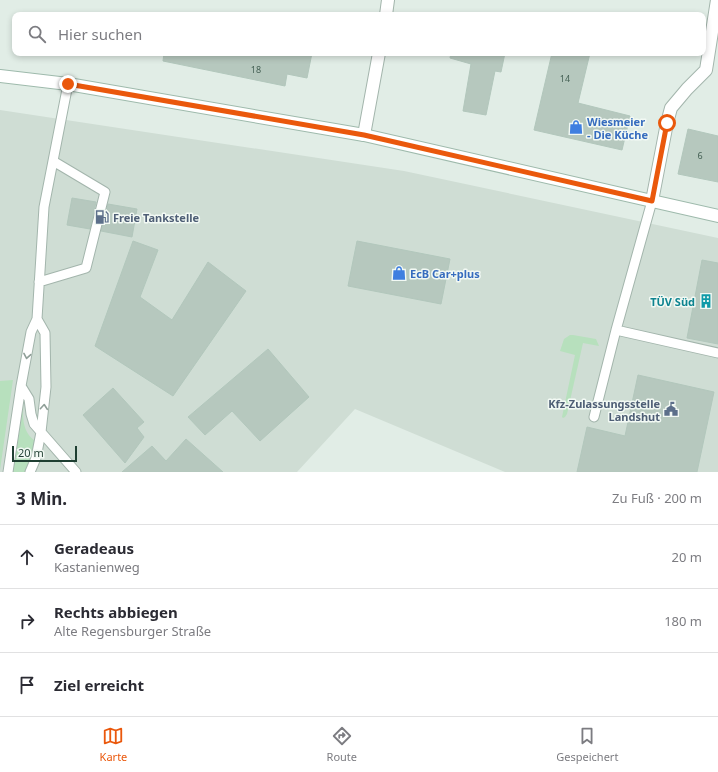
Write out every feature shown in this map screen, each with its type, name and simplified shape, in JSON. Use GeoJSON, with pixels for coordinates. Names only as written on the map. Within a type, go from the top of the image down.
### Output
{"type":"FeatureCollection","features":[{"type":"Feature","properties":{"kind":"street"},"geometry":{"type":"LineString","coordinates":[[386,12],[388,0]]}},
{"type":"Feature","properties":{"kind":"street"},"geometry":{"type":"LineString","coordinates":[[652,201],[667,123],[672,108],[687,89],[706,70],[717,1]]}},
{"type":"Feature","properties":{"kind":"street"},"geometry":{"type":"LineString","coordinates":[[364,135],[378,56]]}},
{"type":"Feature","properties":{"kind":"street"},"geometry":{"type":"LineString","coordinates":[[0,76],[68,84],[364,135],[718,216]]}},
{"type":"Feature","properties":{"kind":"lane"},"geometry":{"type":"LineString","coordinates":[[8,472],[31,332],[37,319],[44,207],[68,84]]}},
{"type":"Feature","properties":{"kind":"lane"},"geometry":{"type":"LineString","coordinates":[[39,282],[86,268],[105,192],[53,161]]}},
{"type":"Feature","properties":{"kind":"lane"},"geometry":{"type":"LineString","coordinates":[[594,417],[616,330],[652,201]]}},
{"type":"Feature","properties":{"kind":"lane"},"geometry":{"type":"LineString","coordinates":[[30,472],[36,458],[41,432],[46,387],[45,333],[37,319]]}},
{"type":"Feature","properties":{"kind":"lane"},"geometry":{"type":"LineString","coordinates":[[616,330],[718,353]]}},
{"type":"Feature","properties":{"kind":"lane"},"geometry":{"type":"LineString","coordinates":[[21,386],[29,398],[34,424],[76,472]]}},
{"type":"Feature","properties":{"kind":"shaded area"},"geometry":{"type":"Polygon","coordinates":[[[0,110],[404,171],[718,238],[718,472],[505,472],[355,409],[297,472],[0,472],[0,110]]]}},
{"type":"Feature","properties":{"kind":"green space"},"geometry":{"type":"Polygon","coordinates":[[[570,335],[596,339],[599,346],[583,343],[567,414],[563,418],[575,355],[560,351],[564,339],[570,335]]]}},
{"type":"Feature","properties":{"kind":"green space"},"geometry":{"type":"Polygon","coordinates":[[[13,380],[0,470],[0,381],[13,380]]]}},
{"type":"Feature","properties":{"kind":"green space"},"geometry":{"type":"Polygon","coordinates":[[[24,402],[23,418],[25,428],[35,441],[26,472],[13,472],[24,402]]]}},
{"type":"Feature","properties":{"kind":"building"},"geometry":{"type":"Polygon","coordinates":[[[164,56],[311,56],[307,78],[287,74],[285,86],[163,61],[164,56]]]}},
{"type":"Feature","properties":{"kind":"building"},"geometry":{"type":"Polygon","coordinates":[[[450,56],[504,56],[501,72],[495,71],[486,115],[463,111],[471,64],[450,58],[450,56]]]}},
{"type":"Feature","properties":{"kind":"building"},"geometry":{"type":"Polygon","coordinates":[[[551,56],[589,56],[578,103],[630,116],[622,150],[534,130],[551,56]]]}},
{"type":"Feature","properties":{"kind":"building"},"geometry":{"type":"Polygon","coordinates":[[[688,129],[718,136],[718,182],[678,174],[688,129]]]}},
{"type":"Feature","properties":{"kind":"building"},"geometry":{"type":"Polygon","coordinates":[[[72,198],[96,202],[90,229],[67,225],[72,198]]]}},
{"type":"Feature","properties":{"kind":"building"},"geometry":{"type":"Polygon","coordinates":[[[108,204],[137,209],[132,237],[101,231],[108,204]]]}},
{"type":"Feature","properties":{"kind":"building"},"geometry":{"type":"Polygon","coordinates":[[[133,241],[158,250],[140,297],[172,320],[208,262],[246,291],[173,396],[95,346],[133,241]]]}},
{"type":"Feature","properties":{"kind":"building","name":"EcB Car+plus"},"geometry":{"type":"Polygon","coordinates":[[[357,241],[450,259],[441,304],[348,286],[357,241]]]}},
{"type":"Feature","properties":{"kind":"building","name":"TÜV Süd"},"geometry":{"type":"Polygon","coordinates":[[[702,260],[718,263],[718,344],[687,338],[702,260]]]}},
{"type":"Feature","properties":{"kind":"building"},"geometry":{"type":"Polygon","coordinates":[[[268,349],[309,397],[260,441],[232,411],[205,435],[188,417],[268,349]]]}},
{"type":"Feature","properties":{"kind":"building","name":"Kfz-Zulassungsstelle Landshut"},"geometry":{"type":"Polygon","coordinates":[[[638,375],[714,392],[697,472],[577,472],[587,427],[625,436],[638,375]]]}},
{"type":"Feature","properties":{"kind":"building"},"geometry":{"type":"Polygon","coordinates":[[[113,388],[144,422],[137,428],[144,437],[125,463],[83,415],[113,388]]]}},
{"type":"Feature","properties":{"kind":"building"},"geometry":{"type":"Polygon","coordinates":[[[186,439],[223,472],[122,472],[152,446],[166,461],[186,439]]]}},
{"type":"Feature","properties":{"kind":"place","name":"Wiesmeier - Die Küche"},"geometry":{"type":"Point","coordinates":[576,127]}},
{"type":"Feature","properties":{"kind":"place","name":"Freie Tankstelle"},"geometry":{"type":"Point","coordinates":[102,217]}},
{"type":"Feature","properties":{"kind":"place","name":"EcB Car+plus"},"geometry":{"type":"Point","coordinates":[399,273]}},
{"type":"Feature","properties":{"kind":"place","name":"TÜV Süd"},"geometry":{"type":"Point","coordinates":[706,301]}},
{"type":"Feature","properties":{"kind":"place","name":"Kfz-Zulassungsstelle Landshut"},"geometry":{"type":"Point","coordinates":[671,409]}},
{"type":"Feature","properties":{"kind":"route"},"geometry":{"type":"LineString","coordinates":[[68,84],[364,135],[652,201],[667,123]]}}]}
